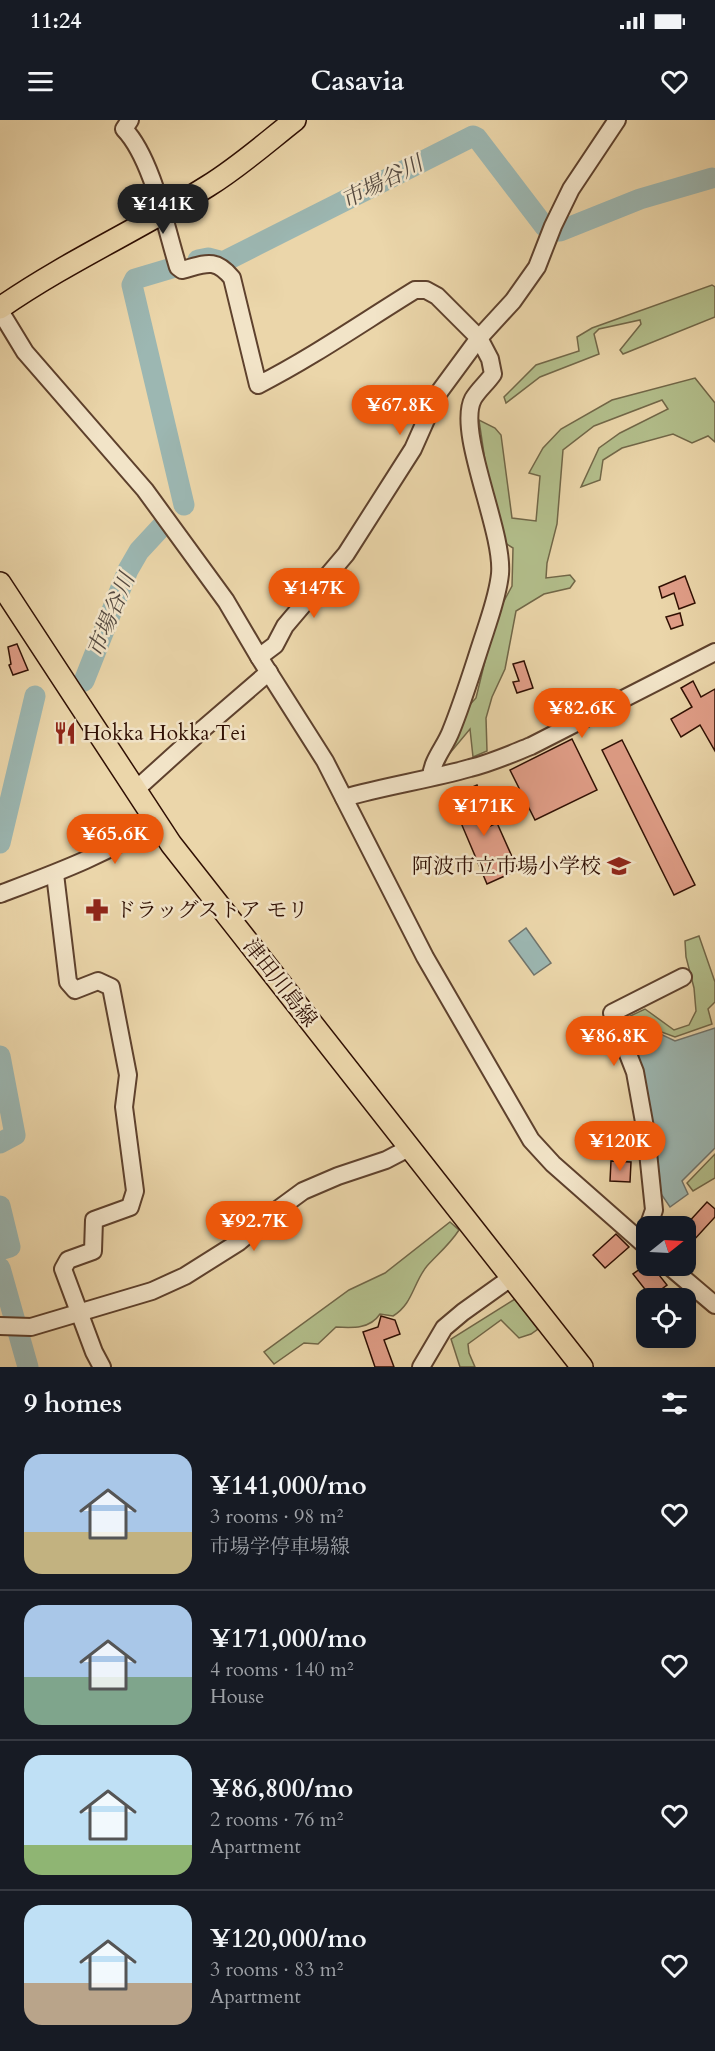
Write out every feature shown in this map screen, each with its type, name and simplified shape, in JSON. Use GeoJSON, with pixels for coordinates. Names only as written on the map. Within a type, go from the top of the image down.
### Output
{"type":"FeatureCollection","features":[{"type":"Feature","properties":{"kind":"main road"},"geometry":{"type":"LineString","coordinates":[[0,310],[63,268],[220,178],[296,120]]}},
{"type":"Feature","properties":{"kind":"main road","name":"津田川島線"},"geometry":{"type":"LineString","coordinates":[[0,583],[134,790],[178,853],[582,1367]]}},
{"type":"Feature","properties":{"kind":"street"},"geometry":{"type":"LineString","coordinates":[[130,120],[124,129],[133,139],[151,176],[178,267],[182,270],[210,263],[223,267],[232,278],[258,385],[318,353],[352,328],[415,290],[426,290],[437,296],[479,338],[490,359],[493,374],[473,399],[469,418],[499,552],[500,573],[496,594],[464,699],[446,742],[431,767],[431,777]]}},
{"type":"Feature","properties":{"kind":"street"},"geometry":{"type":"LineString","coordinates":[[259,657],[275,645],[285,626],[346,554],[413,449],[437,395],[479,338],[513,301],[537,267],[571,189],[617,120]]}},
{"type":"Feature","properties":{"kind":"street"},"geometry":{"type":"LineString","coordinates":[[0,310],[25,352],[146,490],[226,601],[326,761],[425,957],[531,1140],[553,1164],[636,1229]]}},
{"type":"Feature","properties":{"kind":"street"},"geometry":{"type":"LineString","coordinates":[[344,798],[470,768],[531,746],[715,652]]}},
{"type":"Feature","properties":{"kind":"street"},"geometry":{"type":"LineString","coordinates":[[134,790],[269,672]]}},
{"type":"Feature","properties":{"kind":"street"},"geometry":{"type":"LineString","coordinates":[[0,894],[55,874],[134,837],[156,821]]}},
{"type":"Feature","properties":{"kind":"street"},"geometry":{"type":"LineString","coordinates":[[55,874],[68,982],[75,990],[98,981],[111,987],[128,1075],[124,1107],[135,1191],[130,1207],[94,1220],[93,1251],[68,1260],[63,1269],[94,1352],[102,1367]]}},
{"type":"Feature","properties":{"kind":"street"},"geometry":{"type":"LineString","coordinates":[[652,1216],[654,1210],[646,1133],[635,1072],[612,1013],[683,977]]}},
{"type":"Feature","properties":{"kind":"street"},"geometry":{"type":"LineString","coordinates":[[12,1328],[31,1328],[152,1291],[185,1276],[239,1242],[303,1191],[338,1176],[386,1160],[410,1148]]}},
{"type":"Feature","properties":{"kind":"street"},"geometry":{"type":"LineString","coordinates":[[681,1276],[715,1305]]}},
{"type":"Feature","properties":{"kind":"street"},"geometry":{"type":"LineString","coordinates":[[420,1367],[444,1329],[463,1312],[512,1277]]}},
{"type":"Feature","properties":{"kind":"green space"},"geometry":{"type":"Polygon","coordinates":[[[712,285],[715,287],[715,317],[623,354],[620,350],[641,324],[640,320],[599,329],[594,334],[599,354],[540,377],[506,403],[504,397],[536,365],[579,351],[577,337],[592,328],[712,285]]]}},
{"type":"Feature","properties":{"kind":"green space"},"geometry":{"type":"Polygon","coordinates":[[[695,378],[715,403],[715,442],[708,436],[692,443],[673,434],[622,448],[603,460],[600,480],[581,487],[599,448],[620,433],[668,409],[662,400],[594,426],[563,450],[557,524],[547,563],[546,578],[570,575],[575,581],[570,588],[544,594],[516,611],[505,669],[492,697],[486,718],[487,751],[473,757],[470,729],[440,765],[464,711],[476,698],[496,616],[512,586],[513,548],[502,541],[492,508],[479,420],[495,428],[501,435],[512,518],[536,521],[540,476],[529,473],[543,448],[561,429],[612,400],[695,378]]]}},
{"type":"Feature","properties":{"kind":"green space"},"geometry":{"type":"Polygon","coordinates":[[[699,936],[715,982],[715,1002],[708,1009],[712,1024],[675,1037],[651,1028],[634,1035],[631,1050],[624,1030],[628,1017],[645,1009],[674,1030],[689,1025],[696,1011],[685,941],[699,936]]]}},
{"type":"Feature","properties":{"kind":"green space"},"geometry":{"type":"Polygon","coordinates":[[[715,1154],[715,1178],[693,1191],[687,1183],[715,1154]]]}},
{"type":"Feature","properties":{"kind":"green space"},"geometry":{"type":"Polygon","coordinates":[[[450,1222],[459,1230],[427,1266],[405,1306],[393,1316],[380,1314],[366,1325],[336,1327],[318,1344],[304,1343],[274,1364],[264,1352],[349,1290],[385,1273],[450,1222]]]}},
{"type":"Feature","properties":{"kind":"green space"},"geometry":{"type":"Polygon","coordinates":[[[515,1299],[538,1329],[519,1338],[501,1320],[468,1344],[475,1367],[460,1367],[451,1339],[515,1299]]]}},
{"type":"Feature","properties":{"kind":"water"},"geometry":{"type":"Polygon","coordinates":[[[526,928],[551,963],[534,975],[509,941],[526,928]]]}},
{"type":"Feature","properties":{"kind":"water"},"geometry":{"type":"Polygon","coordinates":[[[715,1028],[715,1148],[682,1181],[688,1194],[670,1207],[657,1188],[636,1051],[639,1035],[652,1030],[675,1041],[715,1028]]]}},
{"type":"Feature","properties":{"kind":"building"},"geometry":{"type":"Polygon","coordinates":[[[685,576],[695,603],[679,609],[674,593],[662,598],[659,587],[685,576]]]}},
{"type":"Feature","properties":{"kind":"building"},"geometry":{"type":"Polygon","coordinates":[[[680,613],[683,625],[671,629],[666,617],[680,613]]]}},
{"type":"Feature","properties":{"kind":"building"},"geometry":{"type":"Polygon","coordinates":[[[17,644],[28,670],[13,675],[9,665],[11,664],[8,647],[17,644]]]}},
{"type":"Feature","properties":{"kind":"building"},"geometry":{"type":"Polygon","coordinates":[[[524,661],[533,688],[517,693],[513,682],[519,681],[513,664],[524,661]]]}},
{"type":"Feature","properties":{"kind":"building"},"geometry":{"type":"Polygon","coordinates":[[[693,681],[701,697],[715,689],[715,751],[700,725],[681,737],[671,719],[692,707],[681,688],[693,681]]]}},
{"type":"Feature","properties":{"kind":"building"},"geometry":{"type":"Polygon","coordinates":[[[572,739],[597,790],[535,820],[510,770],[572,739]]]}},
{"type":"Feature","properties":{"kind":"building"},"geometry":{"type":"Polygon","coordinates":[[[622,740],[695,885],[674,895],[602,750],[622,740]]]}},
{"type":"Feature","properties":{"kind":"building"},"geometry":{"type":"Polygon","coordinates":[[[477,785],[482,798],[477,801],[488,827],[497,823],[518,870],[487,884],[450,797],[477,785]]]}},
{"type":"Feature","properties":{"kind":"building"},"geometry":{"type":"Polygon","coordinates":[[[611,1161],[631,1162],[630,1182],[610,1181],[611,1161]]]}},
{"type":"Feature","properties":{"kind":"building"},"geometry":{"type":"Polygon","coordinates":[[[707,1202],[715,1209],[715,1217],[696,1238],[694,1216],[707,1202]]]}},
{"type":"Feature","properties":{"kind":"building"},"geometry":{"type":"Polygon","coordinates":[[[616,1234],[629,1247],[605,1268],[593,1255],[616,1234]]]}},
{"type":"Feature","properties":{"kind":"building"},"geometry":{"type":"Polygon","coordinates":[[[636,1272],[636,1276],[660,1276],[667,1285],[663,1288],[644,1288],[633,1274],[636,1272]]]}},
{"type":"Feature","properties":{"kind":"building"},"geometry":{"type":"Polygon","coordinates":[[[381,1316],[395,1320],[400,1334],[384,1340],[394,1367],[375,1367],[363,1332],[378,1327],[381,1316]]]}},
{"type":"Feature","properties":{"kind":"waterway","name":"市場谷川"},"geometry":{"type":"LineString","coordinates":[[198,260],[208,258],[223,262],[473,136],[477,138],[545,227]]}},
{"type":"Feature","properties":{"kind":"waterway","name":"市場谷川"},"geometry":{"type":"LineString","coordinates":[[560,231],[640,199],[712,178]]}},
{"type":"Feature","properties":{"kind":"waterway","name":"市場谷川"},"geometry":{"type":"LineString","coordinates":[[172,268],[135,279],[132,285],[184,505]]}},
{"type":"Feature","properties":{"kind":"waterway","name":"市場谷川"},"geometry":{"type":"LineString","coordinates":[[84,681],[128,570],[139,551],[164,524]]}},
{"type":"Feature","properties":{"kind":"waterway","name":"市場谷川"},"geometry":{"type":"LineString","coordinates":[[0,843],[35,696]]}},
{"type":"Feature","properties":{"kind":"waterway","name":"市場谷川"},"geometry":{"type":"LineString","coordinates":[[0,1056],[15,1135],[0,1143]]}},
{"type":"Feature","properties":{"kind":"waterway","name":"市場谷川"},"geometry":{"type":"LineString","coordinates":[[0,1206],[10,1247],[0,1250]]}},
{"type":"Feature","properties":{"kind":"waterway","name":"市場谷川"},"geometry":{"type":"LineString","coordinates":[[0,1268],[28,1367]]}},
{"type":"Feature","properties":{"kind":"place","name":"Hokka Hokka Tei"},"geometry":{"type":"Point","coordinates":[65,733]}},
{"type":"Feature","properties":{"kind":"place","name":"阿波市立市場小学校"},"geometry":{"type":"Point","coordinates":[619,866]}},
{"type":"Feature","properties":{"kind":"place","name":"ドラッグストア モリ"},"geometry":{"type":"Point","coordinates":[97,910]}}]}
